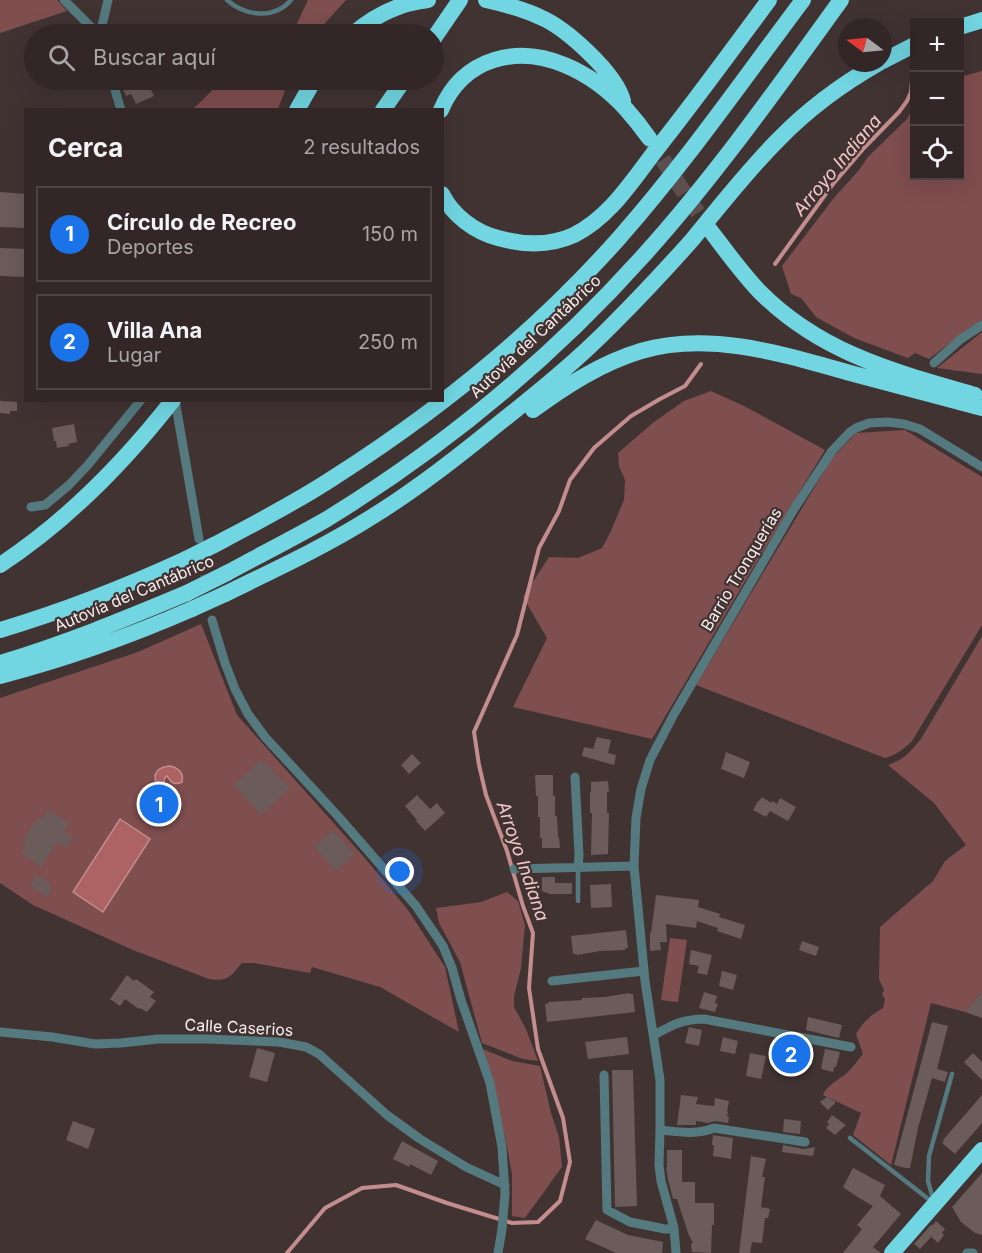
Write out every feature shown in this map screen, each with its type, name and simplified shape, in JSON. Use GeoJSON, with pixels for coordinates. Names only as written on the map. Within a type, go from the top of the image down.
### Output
{"type":"FeatureCollection","features":[{"type":"Feature","properties":{"kind":"highway"},"geometry":{"type":"LineString","coordinates":[[367,24],[401,6],[428,0]]}},
{"type":"Feature","properties":{"kind":"highway"},"geometry":{"type":"LineString","coordinates":[[443,24],[460,0]]}},
{"type":"Feature","properties":{"kind":"highway"},"geometry":{"type":"LineString","coordinates":[[486,0],[542,17],[581,45],[597,61],[621,93],[625,108]]}},
{"type":"Feature","properties":{"kind":"highway"},"geometry":{"type":"LineString","coordinates":[[444,198],[459,217],[477,230],[511,242],[527,244],[558,240],[572,236],[586,228],[609,210],[680,120],[769,0]]}},
{"type":"Feature","properties":{"kind":"highway","name":"Autovía del Cantábrico"},"geometry":{"type":"LineString","coordinates":[[444,400],[509,348],[578,282],[621,236],[698,141],[802,0]]}},
{"type":"Feature","properties":{"kind":"highway","name":"Autovía del Cantábrico"},"geometry":{"type":"LineString","coordinates":[[0,663],[129,618],[190,601],[227,573],[313,527],[408,465],[456,430],[500,395],[559,342],[616,286],[676,219],[747,128],[841,0]]}},
{"type":"Feature","properties":{"kind":"highway"},"geometry":{"type":"LineString","coordinates":[[964,26],[982,20]]}},
{"type":"Feature","properties":{"kind":"highway"},"geometry":{"type":"LineString","coordinates":[[892,56],[910,48]]}},
{"type":"Feature","properties":{"kind":"highway"},"geometry":{"type":"LineString","coordinates":[[442,108],[449,93],[459,81],[485,63],[520,55],[537,57],[570,68],[598,84],[625,108],[649,138]]}},
{"type":"Feature","properties":{"kind":"highway"},"geometry":{"type":"LineString","coordinates":[[391,505],[543,389],[565,369],[614,324],[668,267],[780,138],[826,98],[864,72]]}},
{"type":"Feature","properties":{"kind":"highway"},"geometry":{"type":"LineString","coordinates":[[298,108],[308,90]]}},
{"type":"Feature","properties":{"kind":"highway"},"geometry":{"type":"LineString","coordinates":[[384,108],[397,90]]}},
{"type":"Feature","properties":{"kind":"highway"},"geometry":{"type":"LineString","coordinates":[[710,230],[760,291],[809,331],[854,356],[878,366],[982,397]]}},
{"type":"Feature","properties":{"kind":"highway"},"geometry":{"type":"LineString","coordinates":[[0,676],[38,666],[165,621],[190,601],[225,594],[332,540],[430,484],[561,390],[593,370],[641,351],[673,345],[706,344],[766,351],[982,408]]}},
{"type":"Feature","properties":{"kind":"highway"},"geometry":{"type":"LineString","coordinates":[[0,565],[36,541],[101,483],[157,412],[171,402]]}},
{"type":"Feature","properties":{"kind":"highway","name":"Autovía del Cantábrico"},"geometry":{"type":"LineString","coordinates":[[0,630],[70,608],[116,590],[186,559],[207,542],[258,522],[373,452],[442,402]]}},
{"type":"Feature","properties":{"kind":"highway"},"geometry":{"type":"LineString","coordinates":[[892,1253],[982,1150]]}},
{"type":"Feature","properties":{"kind":"street"},"geometry":{"type":"LineString","coordinates":[[64,0],[89,24]]}},
{"type":"Feature","properties":{"kind":"street"},"geometry":{"type":"LineString","coordinates":[[102,24],[108,0]]}},
{"type":"Feature","properties":{"kind":"street"},"geometry":{"type":"LineString","coordinates":[[115,90],[120,108]]}},
{"type":"Feature","properties":{"kind":"street"},"geometry":{"type":"LineString","coordinates":[[934,363],[961,339],[982,325]]}},
{"type":"Feature","properties":{"kind":"street"},"geometry":{"type":"LineString","coordinates":[[31,507],[45,505],[69,485],[139,402]]}},
{"type":"Feature","properties":{"kind":"street"},"geometry":{"type":"LineString","coordinates":[[174,402],[207,542]]}},
{"type":"Feature","properties":{"kind":"street","name":"Barrio Tronquerías"},"geometry":{"type":"LineString","coordinates":[[676,1253],[674,1228],[659,1165],[660,1080],[644,971],[634,866],[636,818],[641,789],[650,760],[665,730],[794,509],[825,460],[850,432],[862,425],[897,422],[920,429],[982,467]]}},
{"type":"Feature","properties":{"kind":"street"},"geometry":{"type":"LineString","coordinates":[[212,620],[225,663],[248,714],[265,737],[337,814],[411,900],[443,946],[453,968],[461,1000],[490,1083],[501,1148],[505,1185],[504,1213],[498,1253]]}},
{"type":"Feature","properties":{"kind":"street"},"geometry":{"type":"LineString","coordinates":[[575,777],[578,867]]}},
{"type":"Feature","properties":{"kind":"street"},"geometry":{"type":"LineString","coordinates":[[514,869],[634,866]]}},
{"type":"Feature","properties":{"kind":"street"},"geometry":{"type":"LineString","coordinates":[[552,981],[644,971]]}},
{"type":"Feature","properties":{"kind":"street"},"geometry":{"type":"LineString","coordinates":[[654,1035],[677,1022],[704,1019],[851,1047]]}},
{"type":"Feature","properties":{"kind":"street","name":"Calle Caserios"},"geometry":{"type":"LineString","coordinates":[[0,1032],[95,1044],[158,1039],[206,1039],[279,1042],[306,1047],[319,1054],[387,1115],[420,1139],[466,1167],[505,1185]]}},
{"type":"Feature","properties":{"kind":"street"},"geometry":{"type":"LineString","coordinates":[[604,1075],[607,1210],[630,1222],[665,1229],[674,1228]]}},
{"type":"Feature","properties":{"kind":"street"},"geometry":{"type":"LineString","coordinates":[[660,1130],[704,1132],[714,1128],[805,1142]]}},
{"type":"Feature","properties":{"kind":"street"},"geometry":{"type":"LineString","coordinates":[[967,1253],[973,1253]]}},
{"type":"Feature","properties":{"kind":"lane"},"geometry":{"type":"LineString","coordinates":[[227,0],[235,7],[252,14],[267,13],[286,6],[291,0]]}},
{"type":"Feature","properties":{"kind":"lane"},"geometry":{"type":"LineString","coordinates":[[578,867],[578,902]]}},
{"type":"Feature","properties":{"kind":"lane"},"geometry":{"type":"LineString","coordinates":[[935,1204],[928,1181],[930,1156],[952,1074]]}},
{"type":"Feature","properties":{"kind":"lane"},"geometry":{"type":"LineString","coordinates":[[850,1138],[935,1204]]}},
{"type":"Feature","properties":{"kind":"shaded area"},"geometry":{"type":"Polygon","coordinates":[[[0,0],[57,0],[67,11],[24,24],[0,33],[0,0]]]}},
{"type":"Feature","properties":{"kind":"shaded area"},"geometry":{"type":"Polygon","coordinates":[[[308,0],[346,0],[324,24],[297,24],[308,0]]]}},
{"type":"Feature","properties":{"kind":"shaded area"},"geometry":{"type":"Polygon","coordinates":[[[982,71],[982,320],[929,359],[915,353],[908,358],[854,338],[816,317],[801,298],[791,294],[782,266],[868,157],[910,113],[910,180],[964,180],[964,76],[982,71]]]}},
{"type":"Feature","properties":{"kind":"shaded area"},"geometry":{"type":"Polygon","coordinates":[[[213,90],[285,90],[278,108],[194,108],[213,90]]]}},
{"type":"Feature","properties":{"kind":"shaded area"},"geometry":{"type":"Polygon","coordinates":[[[982,332],[982,374],[937,368],[982,332]]]}},
{"type":"Feature","properties":{"kind":"shaded area"},"geometry":{"type":"Polygon","coordinates":[[[711,391],[744,406],[825,450],[652,739],[513,707],[547,638],[523,597],[549,557],[578,558],[602,548],[624,500],[625,480],[619,466],[618,453],[654,422],[684,401],[711,391]]]}},
{"type":"Feature","properties":{"kind":"shaded area"},"geometry":{"type":"Polygon","coordinates":[[[905,430],[982,477],[982,625],[912,741],[900,751],[885,758],[696,685],[832,458],[856,433],[905,430]]]}},
{"type":"Feature","properties":{"kind":"shaded area"},"geometry":{"type":"Polygon","coordinates":[[[201,624],[237,715],[364,857],[408,910],[445,967],[459,1032],[380,987],[312,967],[310,973],[242,963],[225,979],[209,979],[133,950],[33,905],[0,883],[0,698],[138,652],[201,624]]]}},
{"type":"Feature","properties":{"kind":"shaded area"},"geometry":{"type":"Polygon","coordinates":[[[982,636],[982,991],[965,1012],[931,1003],[891,1165],[853,1135],[861,1113],[823,1095],[828,1087],[847,1073],[863,1054],[856,1034],[868,1019],[883,1008],[884,990],[879,979],[880,927],[933,881],[945,861],[966,845],[934,803],[888,765],[907,755],[921,739],[982,636]]]}},
{"type":"Feature","properties":{"kind":"shaded area"},"geometry":{"type":"Polygon","coordinates":[[[170,766],[180,771],[182,782],[173,783],[167,776],[162,783],[156,782],[156,772],[163,767],[170,766]]]}},
{"type":"Feature","properties":{"kind":"shaded area"},"geometry":{"type":"Polygon","coordinates":[[[120,819],[150,839],[103,912],[73,892],[120,819]]]}},
{"type":"Feature","properties":{"kind":"shaded area"},"geometry":{"type":"Polygon","coordinates":[[[507,892],[518,901],[525,925],[514,1007],[526,1029],[538,1061],[523,1059],[482,1043],[460,962],[439,923],[436,908],[481,902],[507,892]]]}},
{"type":"Feature","properties":{"kind":"shaded area"},"geometry":{"type":"Polygon","coordinates":[[[670,938],[687,940],[678,1002],[661,1000],[670,938]]]}},
{"type":"Feature","properties":{"kind":"shaded area"},"geometry":{"type":"Polygon","coordinates":[[[483,1049],[512,1061],[540,1066],[559,1137],[562,1167],[525,1218],[512,1216],[512,1173],[483,1049]]]}},
{"type":"Feature","properties":{"kind":"building"},"geometry":{"type":"Polygon","coordinates":[[[123,90],[151,90],[154,96],[136,104],[131,94],[126,96],[123,90]]]}},
{"type":"Feature","properties":{"kind":"building"},"geometry":{"type":"Polygon","coordinates":[[[0,192],[24,194],[24,228],[0,227],[0,192]]]}},
{"type":"Feature","properties":{"kind":"building"},"geometry":{"type":"Polygon","coordinates":[[[0,248],[24,249],[24,277],[0,276],[0,248]]]}},
{"type":"Feature","properties":{"kind":"building"},"geometry":{"type":"Polygon","coordinates":[[[0,401],[17,402],[17,411],[10,411],[10,414],[0,413],[0,401]]]}},
{"type":"Feature","properties":{"kind":"building"},"geometry":{"type":"Polygon","coordinates":[[[74,424],[77,442],[57,448],[52,428],[74,424]]]}},
{"type":"Feature","properties":{"kind":"building"},"geometry":{"type":"Polygon","coordinates":[[[597,737],[611,740],[608,753],[616,755],[614,765],[582,756],[584,747],[593,749],[597,737]]]}},
{"type":"Feature","properties":{"kind":"building"},"geometry":{"type":"Polygon","coordinates":[[[726,752],[750,762],[744,778],[721,769],[726,752]]]}},
{"type":"Feature","properties":{"kind":"building"},"geometry":{"type":"Polygon","coordinates":[[[412,754],[421,763],[409,774],[401,765],[412,754]]]}},
{"type":"Feature","properties":{"kind":"building"},"geometry":{"type":"Polygon","coordinates":[[[262,759],[290,788],[261,815],[234,785],[262,759]]]}},
{"type":"Feature","properties":{"kind":"building"},"geometry":{"type":"Polygon","coordinates":[[[535,775],[553,775],[553,796],[555,795],[555,816],[557,816],[560,848],[542,848],[535,775]]]}},
{"type":"Feature","properties":{"kind":"building"},"geometry":{"type":"Polygon","coordinates":[[[608,781],[608,854],[591,855],[591,782],[608,781]]]}},
{"type":"Feature","properties":{"kind":"building"},"geometry":{"type":"Polygon","coordinates":[[[417,795],[430,809],[437,803],[445,813],[425,831],[405,806],[417,795]]]}},
{"type":"Feature","properties":{"kind":"building"},"geometry":{"type":"Polygon","coordinates":[[[762,797],[777,804],[780,798],[796,807],[788,821],[770,811],[766,817],[753,810],[762,797]]]}},
{"type":"Feature","properties":{"kind":"building"},"geometry":{"type":"Polygon","coordinates":[[[49,810],[69,824],[64,832],[73,837],[66,848],[57,842],[41,867],[21,853],[26,845],[22,842],[38,817],[42,819],[49,810]]]}},
{"type":"Feature","properties":{"kind":"building"},"geometry":{"type":"Polygon","coordinates":[[[333,830],[355,854],[336,871],[314,847],[333,830]]]}},
{"type":"Feature","properties":{"kind":"building"},"geometry":{"type":"Polygon","coordinates":[[[36,876],[46,880],[50,885],[52,889],[47,897],[30,885],[36,876]]]}},
{"type":"Feature","properties":{"kind":"building"},"geometry":{"type":"Polygon","coordinates":[[[542,877],[555,877],[555,883],[572,883],[572,894],[550,894],[542,891],[542,877]]]}},
{"type":"Feature","properties":{"kind":"building"},"geometry":{"type":"Polygon","coordinates":[[[611,884],[612,907],[591,908],[590,885],[611,884]]]}},
{"type":"Feature","properties":{"kind":"building"},"geometry":{"type":"Polygon","coordinates":[[[656,895],[699,900],[698,907],[720,914],[719,917],[745,925],[741,939],[697,921],[696,928],[666,924],[667,942],[660,942],[661,950],[650,951],[650,933],[656,895]]]}},
{"type":"Feature","properties":{"kind":"building"},"geometry":{"type":"Polygon","coordinates":[[[626,930],[628,948],[625,950],[573,954],[571,936],[626,930]]]}},
{"type":"Feature","properties":{"kind":"building"},"geometry":{"type":"Polygon","coordinates":[[[802,941],[819,947],[816,956],[799,950],[802,941]]]}},
{"type":"Feature","properties":{"kind":"building"},"geometry":{"type":"Polygon","coordinates":[[[691,950],[712,955],[707,975],[697,973],[699,966],[689,964],[691,950]]]}},
{"type":"Feature","properties":{"kind":"building"},"geometry":{"type":"Polygon","coordinates":[[[722,971],[737,975],[733,990],[719,986],[722,971]]]}},
{"type":"Feature","properties":{"kind":"building"},"geometry":{"type":"Polygon","coordinates":[[[127,975],[154,992],[150,997],[156,1001],[147,1012],[125,999],[120,1006],[110,999],[127,975]]]}},
{"type":"Feature","properties":{"kind":"building"},"geometry":{"type":"Polygon","coordinates":[[[982,991],[982,1018],[965,1012],[982,991]]]}},
{"type":"Feature","properties":{"kind":"building"},"geometry":{"type":"Polygon","coordinates":[[[704,992],[717,996],[715,1003],[718,1004],[715,1012],[699,1008],[704,992]]]}},
{"type":"Feature","properties":{"kind":"building"},"geometry":{"type":"Polygon","coordinates":[[[633,994],[635,1012],[547,1022],[545,1004],[548,1002],[633,994]]]}},
{"type":"Feature","properties":{"kind":"building"},"geometry":{"type":"Polygon","coordinates":[[[808,1017],[842,1025],[839,1038],[806,1030],[808,1017]]]}},
{"type":"Feature","properties":{"kind":"building"},"geometry":{"type":"Polygon","coordinates":[[[932,1022],[948,1026],[937,1069],[948,1072],[945,1082],[932,1078],[910,1168],[906,1168],[894,1165],[932,1022]]]}},
{"type":"Feature","properties":{"kind":"building"},"geometry":{"type":"Polygon","coordinates":[[[244,1025],[264,1026],[263,1035],[244,1034],[244,1025]]]}},
{"type":"Feature","properties":{"kind":"building"},"geometry":{"type":"Polygon","coordinates":[[[689,1027],[702,1030],[699,1046],[685,1043],[689,1027]]]}},
{"type":"Feature","properties":{"kind":"building"},"geometry":{"type":"Polygon","coordinates":[[[627,1037],[629,1054],[588,1059],[585,1042],[627,1037]]]}},
{"type":"Feature","properties":{"kind":"building"},"geometry":{"type":"Polygon","coordinates":[[[723,1037],[738,1041],[735,1054],[720,1051],[723,1037]]]}},
{"type":"Feature","properties":{"kind":"building"},"geometry":{"type":"Polygon","coordinates":[[[782,1045],[803,1049],[800,1063],[779,1058],[782,1045]]]}},
{"type":"Feature","properties":{"kind":"building"},"geometry":{"type":"Polygon","coordinates":[[[257,1048],[275,1053],[267,1082],[249,1077],[257,1048]]]}},
{"type":"Feature","properties":{"kind":"building"},"geometry":{"type":"Polygon","coordinates":[[[825,1049],[840,1052],[833,1072],[821,1069],[825,1049]]]}},
{"type":"Feature","properties":{"kind":"building"},"geometry":{"type":"Polygon","coordinates":[[[750,1053],[766,1056],[761,1079],[746,1076],[750,1053]]]}},
{"type":"Feature","properties":{"kind":"building"},"geometry":{"type":"Polygon","coordinates":[[[973,1053],[982,1062],[982,1080],[964,1062],[973,1053]]]}},
{"type":"Feature","properties":{"kind":"building"},"geometry":{"type":"Polygon","coordinates":[[[612,1070],[633,1070],[637,1206],[615,1207],[612,1070]]]}},
{"type":"Feature","properties":{"kind":"building"},"geometry":{"type":"Polygon","coordinates":[[[681,1095],[698,1097],[696,1104],[714,1106],[715,1098],[729,1101],[728,1123],[696,1121],[696,1125],[677,1125],[681,1095]]]}},
{"type":"Feature","properties":{"kind":"building"},"geometry":{"type":"Polygon","coordinates":[[[982,1095],[982,1123],[955,1154],[942,1143],[943,1140],[982,1095]]]}},
{"type":"Feature","properties":{"kind":"building"},"geometry":{"type":"Polygon","coordinates":[[[827,1097],[836,1102],[828,1110],[820,1102],[827,1097]]]}},
{"type":"Feature","properties":{"kind":"building"},"geometry":{"type":"Polygon","coordinates":[[[832,1115],[846,1125],[835,1135],[826,1128],[832,1115]]]}},
{"type":"Feature","properties":{"kind":"building"},"geometry":{"type":"Polygon","coordinates":[[[784,1119],[801,1121],[800,1134],[783,1132],[784,1119]]]}},
{"type":"Feature","properties":{"kind":"building"},"geometry":{"type":"Polygon","coordinates":[[[73,1121],[95,1129],[88,1149],[66,1140],[73,1121]]]}},
{"type":"Feature","properties":{"kind":"building"},"geometry":{"type":"Polygon","coordinates":[[[713,1135],[733,1138],[731,1159],[713,1156],[713,1135]]]}},
{"type":"Feature","properties":{"kind":"building"},"geometry":{"type":"Polygon","coordinates":[[[402,1141],[438,1161],[431,1175],[410,1164],[409,1167],[393,1159],[402,1141]]]}},
{"type":"Feature","properties":{"kind":"building"},"geometry":{"type":"Polygon","coordinates":[[[783,1145],[804,1149],[815,1147],[813,1156],[782,1152],[783,1145]]]}},
{"type":"Feature","properties":{"kind":"building"},"geometry":{"type":"Polygon","coordinates":[[[667,1150],[682,1150],[682,1182],[695,1182],[695,1203],[714,1203],[711,1253],[692,1252],[691,1244],[693,1243],[677,1199],[673,1199],[668,1180],[667,1150]]]}},
{"type":"Feature","properties":{"kind":"building"},"geometry":{"type":"Polygon","coordinates":[[[751,1156],[766,1159],[762,1177],[765,1177],[761,1207],[770,1209],[768,1218],[765,1218],[762,1243],[752,1242],[750,1253],[739,1253],[751,1156]]]}},
{"type":"Feature","properties":{"kind":"building"},"geometry":{"type":"Polygon","coordinates":[[[853,1168],[885,1185],[880,1196],[901,1214],[873,1247],[881,1253],[843,1253],[862,1229],[857,1225],[873,1206],[843,1187],[853,1168]]]}},
{"type":"Feature","properties":{"kind":"building"},"geometry":{"type":"Polygon","coordinates":[[[982,1173],[982,1235],[975,1233],[961,1222],[952,1207],[982,1173]]]}},
{"type":"Feature","properties":{"kind":"building"},"geometry":{"type":"Polygon","coordinates":[[[596,1220],[628,1235],[663,1242],[662,1253],[616,1253],[585,1239],[596,1220]]]}},
{"type":"Feature","properties":{"kind":"building"},"geometry":{"type":"Polygon","coordinates":[[[936,1221],[945,1229],[942,1233],[944,1235],[938,1243],[927,1233],[931,1237],[920,1249],[914,1244],[936,1221]]]}},
{"type":"Feature","properties":{"kind":"waterway","name":"Arroyo Indiana"},"geometry":{"type":"LineString","coordinates":[[775,264],[833,184],[899,112],[910,94]]}},
{"type":"Feature","properties":{"kind":"waterway","name":"Arroyo Indiana"},"geometry":{"type":"LineString","coordinates":[[287,1253],[325,1208],[362,1188],[396,1185],[512,1223],[538,1222],[560,1201],[570,1162],[563,1118],[538,1049],[529,988],[533,933],[507,851],[486,795],[474,732],[517,635],[539,548],[559,511],[570,480],[594,448],[631,416],[685,386],[701,364]]}},
{"type":"Feature","properties":{"kind":"tunnel"},"geometry":{"type":"LineString","coordinates":[[650,139],[710,230]]}},
{"type":"Feature","properties":{"kind":"tunnel"},"geometry":{"type":"LineString","coordinates":[[200,548],[206,585]]}},
{"type":"Feature","properties":{"kind":"place","name":"Círculo de Recreo"},"geometry":{"type":"Point","coordinates":[159,804]}},
{"type":"Feature","properties":{"kind":"place","name":"Villa Ana"},"geometry":{"type":"Point","coordinates":[791,1054]}}]}
